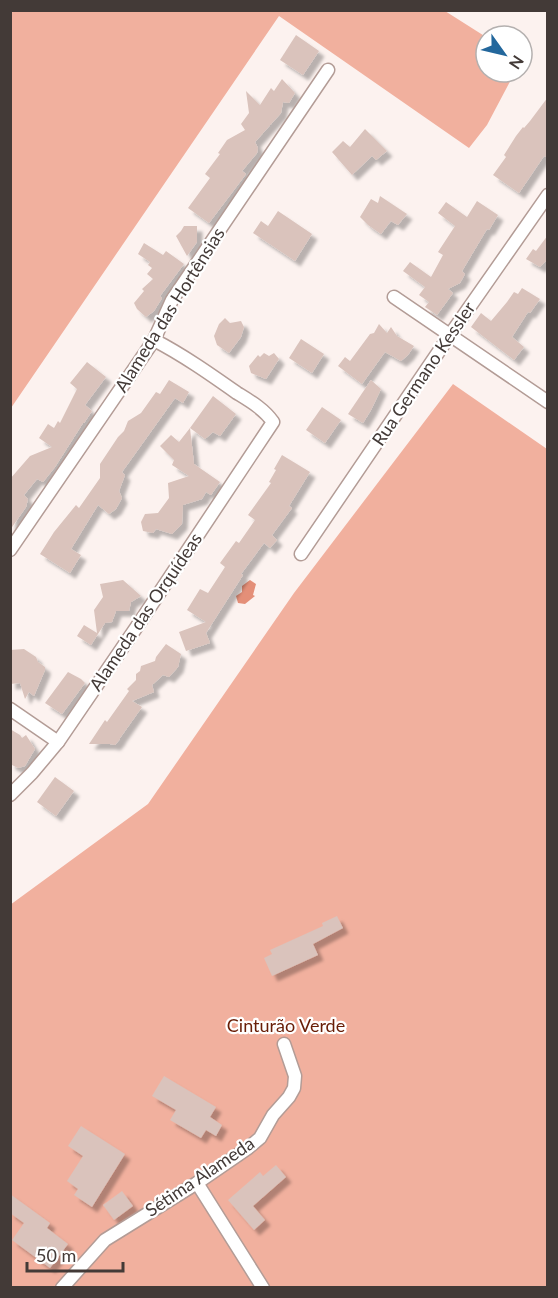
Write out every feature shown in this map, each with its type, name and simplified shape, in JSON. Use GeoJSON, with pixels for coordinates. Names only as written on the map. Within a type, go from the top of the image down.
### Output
{"type":"FeatureCollection","features":[{"type":"Feature","properties":{"kind":"street","name":"Alameda das Hortênsias"},"geometry":{"type":"LineString","coordinates":[[10,550],[154,340],[172,300],[328,70]]}},
{"type":"Feature","properties":{"kind":"street","name":"Rua Germano Kessler"},"geometry":{"type":"LineString","coordinates":[[301,554],[548,195]]}},
{"type":"Feature","properties":{"kind":"street"},"geometry":{"type":"LineString","coordinates":[[394,297],[548,402]]}},
{"type":"Feature","properties":{"kind":"street","name":"Alameda das Orquídeas"},"geometry":{"type":"LineString","coordinates":[[10,795],[58,742],[273,422],[260,408],[172,349],[154,340]]}},
{"type":"Feature","properties":{"kind":"street"},"geometry":{"type":"LineString","coordinates":[[10,709],[58,742]]}},
{"type":"Feature","properties":{"kind":"street","name":"Sétima Alameda"},"geometry":{"type":"LineString","coordinates":[[62,1287],[105,1240],[197,1182],[260,1138],[273,1115],[294,1088],[295,1076],[284,1044]]}},
{"type":"Feature","properties":{"kind":"street"},"geometry":{"type":"LineString","coordinates":[[197,1182],[263,1287]]}},
{"type":"Feature","properties":{"kind":"green space"},"geometry":{"type":"Polygon","coordinates":[[[14,10],[445,11],[474,29],[474,84],[509,84],[487,125],[469,148],[279,16],[11,408],[10,15],[14,10]]]}},
{"type":"Feature","properties":{"kind":"green space","name":"Cinturão Verde"},"geometry":{"type":"Polygon","coordinates":[[[453,384],[547,449],[547,1287],[11,1287],[10,905],[148,804],[294,593],[453,384]]]}},
{"type":"Feature","properties":{"kind":"shaded area"},"geometry":{"type":"Polygon","coordinates":[[[250,580],[256,584],[253,595],[255,596],[245,604],[238,603],[236,596],[242,592],[242,586],[250,580]]]}},
{"type":"Feature","properties":{"kind":"building"},"geometry":{"type":"Polygon","coordinates":[[[296,35],[319,51],[303,75],[280,60],[296,35]]]}},
{"type":"Feature","properties":{"kind":"building"},"geometry":{"type":"Polygon","coordinates":[[[282,79],[295,93],[289,103],[283,102],[281,113],[255,142],[258,148],[257,153],[242,171],[246,174],[209,223],[188,208],[210,178],[205,174],[227,140],[245,130],[241,124],[249,113],[246,91],[260,105],[271,88],[274,91],[282,79]]]}},
{"type":"Feature","properties":{"kind":"building"},"geometry":{"type":"Polygon","coordinates":[[[548,97],[548,158],[544,156],[519,193],[493,175],[506,157],[504,155],[516,136],[548,97]]]}},
{"type":"Feature","properties":{"kind":"building"},"geometry":{"type":"Polygon","coordinates":[[[365,129],[387,151],[376,160],[372,156],[352,175],[332,152],[343,141],[350,147],[365,129]]]}},
{"type":"Feature","properties":{"kind":"building"},"geometry":{"type":"Polygon","coordinates":[[[380,196],[407,214],[398,225],[391,221],[381,234],[360,217],[371,199],[378,203],[380,196]]]}},
{"type":"Feature","properties":{"kind":"building"},"geometry":{"type":"Polygon","coordinates":[[[477,201],[498,215],[462,271],[465,274],[460,283],[448,289],[453,293],[437,315],[425,307],[429,302],[419,295],[425,287],[403,271],[410,262],[431,277],[443,255],[438,252],[455,226],[438,213],[446,202],[467,217],[477,201]]]}},
{"type":"Feature","properties":{"kind":"building"},"geometry":{"type":"Polygon","coordinates":[[[278,211],[312,234],[295,261],[253,233],[261,221],[268,226],[278,211]]]}},
{"type":"Feature","properties":{"kind":"building"},"geometry":{"type":"Polygon","coordinates":[[[184,226],[197,226],[197,242],[187,256],[176,236],[184,226]]]}},
{"type":"Feature","properties":{"kind":"building"},"geometry":{"type":"Polygon","coordinates":[[[548,235],[548,259],[540,267],[526,259],[533,249],[536,251],[548,235]]]}},
{"type":"Feature","properties":{"kind":"building"},"geometry":{"type":"Polygon","coordinates":[[[144,243],[163,255],[166,251],[184,264],[160,296],[162,298],[154,311],[146,317],[134,303],[144,291],[142,289],[153,279],[147,274],[152,268],[148,265],[150,262],[138,254],[144,243]]]}},
{"type":"Feature","properties":{"kind":"building"},"geometry":{"type":"Polygon","coordinates":[[[522,288],[540,299],[530,313],[528,312],[512,337],[524,347],[514,360],[471,327],[481,313],[491,321],[514,292],[518,294],[522,288]]]}},
{"type":"Feature","properties":{"kind":"building"},"geometry":{"type":"Polygon","coordinates":[[[225,318],[230,323],[241,321],[244,327],[241,337],[229,353],[217,345],[214,336],[219,324],[225,318]]]}},
{"type":"Feature","properties":{"kind":"building"},"geometry":{"type":"Polygon","coordinates":[[[379,324],[387,333],[391,327],[397,336],[414,346],[401,361],[385,352],[362,384],[338,366],[345,357],[350,361],[379,324]]]}},
{"type":"Feature","properties":{"kind":"building"},"geometry":{"type":"Polygon","coordinates":[[[301,339],[324,354],[312,373],[289,358],[301,339]]]}},
{"type":"Feature","properties":{"kind":"building"},"geometry":{"type":"Polygon","coordinates":[[[264,353],[269,356],[274,353],[279,359],[266,379],[251,373],[249,366],[258,355],[260,357],[264,353]]]}},
{"type":"Feature","properties":{"kind":"building"},"geometry":{"type":"Polygon","coordinates":[[[87,362],[106,377],[85,405],[92,411],[43,482],[37,479],[24,495],[28,499],[26,507],[10,530],[10,479],[30,456],[52,447],[39,438],[48,424],[54,428],[58,421],[60,423],[77,389],[70,383],[87,362]]]}},
{"type":"Feature","properties":{"kind":"building"},"geometry":{"type":"Polygon","coordinates":[[[169,380],[189,392],[183,403],[175,398],[122,472],[125,475],[119,491],[122,498],[116,509],[109,514],[98,505],[71,549],[81,555],[70,573],[40,554],[54,532],[76,505],[79,508],[100,478],[100,464],[124,431],[128,421],[141,413],[156,392],[160,394],[169,380]]]}},
{"type":"Feature","properties":{"kind":"building"},"geometry":{"type":"Polygon","coordinates":[[[371,380],[381,389],[363,423],[348,414],[371,380]]]}},
{"type":"Feature","properties":{"kind":"building"},"geometry":{"type":"Polygon","coordinates":[[[213,396],[236,414],[220,436],[213,432],[205,439],[190,428],[213,396]]]}},
{"type":"Feature","properties":{"kind":"building"},"geometry":{"type":"Polygon","coordinates":[[[322,407],[341,420],[325,443],[306,430],[322,407]]]}},
{"type":"Feature","properties":{"kind":"building"},"geometry":{"type":"Polygon","coordinates":[[[190,428],[194,464],[220,482],[211,495],[206,492],[202,499],[183,505],[182,524],[172,534],[156,529],[153,533],[143,531],[141,522],[145,514],[158,513],[169,498],[168,483],[189,476],[172,465],[174,460],[160,446],[171,435],[179,442],[190,428]]]}},
{"type":"Feature","properties":{"kind":"building"},"geometry":{"type":"Polygon","coordinates":[[[282,455],[310,472],[289,506],[292,508],[272,535],[277,540],[270,548],[264,543],[241,574],[243,575],[206,633],[210,643],[186,651],[179,632],[206,622],[187,610],[200,589],[208,593],[225,567],[220,563],[236,541],[239,543],[255,520],[248,515],[271,483],[269,482],[276,470],[274,469],[282,455]]]}},
{"type":"Feature","properties":{"kind":"building"},"geometry":{"type":"Polygon","coordinates":[[[123,580],[141,596],[131,602],[129,611],[116,611],[112,622],[105,623],[91,645],[77,636],[84,625],[97,633],[94,610],[103,597],[100,584],[123,580]]]}},
{"type":"Feature","properties":{"kind":"building"},"geometry":{"type":"Polygon","coordinates":[[[166,644],[181,654],[178,667],[169,677],[163,675],[152,685],[154,692],[132,701],[142,707],[115,745],[89,744],[129,691],[127,689],[136,680],[136,674],[140,671],[141,666],[155,661],[166,644]]]}},
{"type":"Feature","properties":{"kind":"building"},"geometry":{"type":"Polygon","coordinates":[[[24,649],[45,667],[34,696],[29,692],[25,699],[20,683],[10,684],[10,650],[24,649]]]}},
{"type":"Feature","properties":{"kind":"building"},"geometry":{"type":"Polygon","coordinates":[[[68,672],[85,683],[62,714],[45,703],[68,672]]]}},
{"type":"Feature","properties":{"kind":"building"},"geometry":{"type":"Polygon","coordinates":[[[10,729],[22,738],[26,735],[35,749],[25,766],[18,768],[10,764],[10,729]]]}},
{"type":"Feature","properties":{"kind":"building"},"geometry":{"type":"Polygon","coordinates":[[[55,777],[74,791],[56,816],[37,802],[55,777]]]}},
{"type":"Feature","properties":{"kind":"building"},"geometry":{"type":"Polygon","coordinates":[[[337,916],[343,928],[313,944],[318,955],[272,976],[264,958],[272,954],[270,950],[323,926],[322,923],[337,916]]]}},
{"type":"Feature","properties":{"kind":"building"},"geometry":{"type":"Polygon","coordinates":[[[164,1076],[216,1107],[210,1117],[222,1125],[216,1136],[206,1130],[201,1138],[170,1120],[176,1110],[152,1096],[164,1076]]]}},
{"type":"Feature","properties":{"kind":"building"},"geometry":{"type":"Polygon","coordinates":[[[81,1126],[125,1154],[92,1207],[74,1195],[78,1189],[67,1181],[83,1156],[68,1146],[81,1126]]]}},
{"type":"Feature","properties":{"kind":"building"},"geometry":{"type":"Polygon","coordinates":[[[276,1165],[286,1177],[253,1206],[265,1220],[254,1230],[228,1200],[260,1172],[263,1176],[276,1165]]]}},
{"type":"Feature","properties":{"kind":"building"},"geometry":{"type":"Polygon","coordinates":[[[122,1191],[133,1206],[114,1220],[103,1205],[122,1191]]]}},
{"type":"Feature","properties":{"kind":"building"},"geometry":{"type":"Polygon","coordinates":[[[10,1194],[50,1223],[47,1228],[68,1244],[50,1268],[12,1240],[24,1223],[10,1213],[10,1194]]]}}]}
